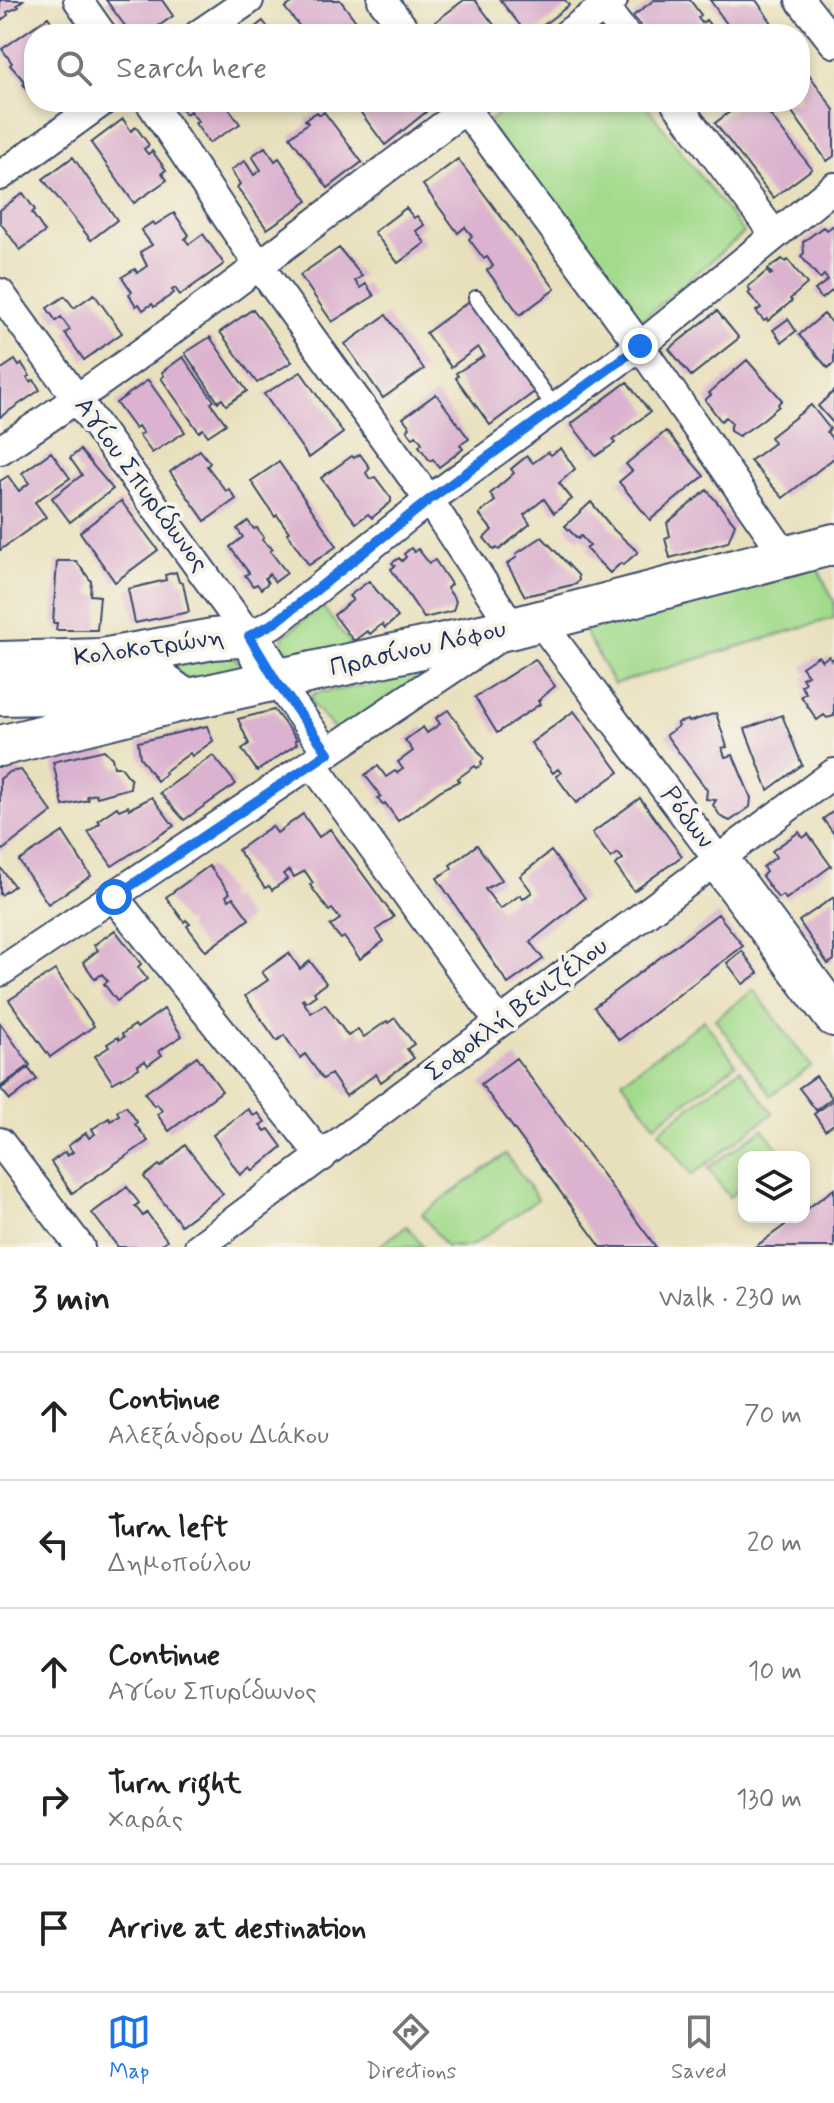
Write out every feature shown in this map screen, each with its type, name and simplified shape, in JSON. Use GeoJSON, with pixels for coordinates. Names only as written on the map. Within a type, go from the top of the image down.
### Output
{"type":"FeatureCollection","features":[{"type":"Feature","properties":{"kind":"street"},"geometry":{"type":"LineString","coordinates":[[78,0],[95,24]]}},
{"type":"Feature","properties":{"kind":"street"},"geometry":{"type":"LineString","coordinates":[[214,24],[249,0]]}},
{"type":"Feature","properties":{"kind":"street"},"geometry":{"type":"LineString","coordinates":[[382,0],[400,24]]}},
{"type":"Feature","properties":{"kind":"street"},"geometry":{"type":"LineString","coordinates":[[800,0],[834,43]]}},
{"type":"Feature","properties":{"kind":"street"},"geometry":{"type":"LineString","coordinates":[[580,24],[608,3],[620,24]]}},
{"type":"Feature","properties":{"kind":"street"},"geometry":{"type":"LineString","coordinates":[[0,176],[88,112]]}},
{"type":"Feature","properties":{"kind":"street","name":"Ρόδων"},"geometry":{"type":"LineString","coordinates":[[157,112],[260,267],[429,500],[719,861],[834,1016]]}},
{"type":"Feature","properties":{"kind":"street"},"geometry":{"type":"LineString","coordinates":[[0,450],[79,399],[260,267],[457,112]]}},
{"type":"Feature","properties":{"kind":"street"},"geometry":{"type":"LineString","coordinates":[[473,112],[640,346],[819,553]]}},
{"type":"Feature","properties":{"kind":"street"},"geometry":{"type":"LineString","coordinates":[[682,112],[774,234]]}},
{"type":"Feature","properties":{"kind":"street"},"geometry":{"type":"LineString","coordinates":[[249,636],[276,622],[429,500],[640,346],[834,187]]}},
{"type":"Feature","properties":{"kind":"street","name":"Αγίου Σπυρίδωνος"},"geometry":{"type":"LineString","coordinates":[[0,293],[249,636],[276,681]]}},
{"type":"Feature","properties":{"kind":"street","name":"Πρασίνου Λόφου"},"geometry":{"type":"LineString","coordinates":[[0,746],[819,553]]}},
{"type":"Feature","properties":{"kind":"street"},"geometry":{"type":"LineString","coordinates":[[0,972],[526,624]]}},
{"type":"Feature","properties":{"kind":"street","name":"Κολοκοτρώνη"},"geometry":{"type":"LineString","coordinates":[[0,662],[102,659],[213,639],[249,636]]}},
{"type":"Feature","properties":{"kind":"street","name":"Κολοκοτρώνη"},"geometry":{"type":"LineString","coordinates":[[0,695],[52,694],[158,680],[185,700]]}},
{"type":"Feature","properties":{"kind":"street"},"geometry":{"type":"LineString","coordinates":[[276,681],[320,758],[499,1022]]}},
{"type":"Feature","properties":{"kind":"street","name":"Σοφοκλή Βενιζέλου"},"geometry":{"type":"LineString","coordinates":[[199,1247],[834,773]]}},
{"type":"Feature","properties":{"kind":"street"},"geometry":{"type":"LineString","coordinates":[[114,897],[322,1157]]}},
{"type":"Feature","properties":{"kind":"street"},"geometry":{"type":"LineString","coordinates":[[0,1142],[80,1247]]}},
{"type":"Feature","properties":{"kind":"lane"},"geometry":{"type":"LineString","coordinates":[[476,298],[555,408]]}},
{"type":"Feature","properties":{"kind":"green space"},"geometry":{"type":"Polygon","coordinates":[[[501,112],[651,112],[744,233],[640,321],[487,123],[501,112]]]}},
{"type":"Feature","properties":{"kind":"green space"},"geometry":{"type":"Polygon","coordinates":[[[817,567],[834,601],[834,618],[614,684],[584,630],[817,567]]]}},
{"type":"Feature","properties":{"kind":"green space"},"geometry":{"type":"Polygon","coordinates":[[[322,606],[353,647],[306,655],[288,651],[280,645],[285,635],[322,606]]]}},
{"type":"Feature","properties":{"kind":"green space"},"geometry":{"type":"Polygon","coordinates":[[[232,654],[240,665],[238,669],[195,683],[164,666],[232,654]]]}},
{"type":"Feature","properties":{"kind":"green space"},"geometry":{"type":"Polygon","coordinates":[[[446,659],[337,732],[313,705],[311,697],[315,693],[365,686],[446,659]]]}},
{"type":"Feature","properties":{"kind":"green space"},"geometry":{"type":"Polygon","coordinates":[[[754,990],[811,1066],[771,1095],[715,1019],[754,990]]]}},
{"type":"Feature","properties":{"kind":"green space"},"geometry":{"type":"Polygon","coordinates":[[[704,1020],[736,1064],[655,1125],[622,1081],[704,1020]]]}},
{"type":"Feature","properties":{"kind":"green space"},"geometry":{"type":"Polygon","coordinates":[[[740,1069],[773,1113],[692,1175],[659,1131],[740,1069]]]}},
{"type":"Feature","properties":{"kind":"green space"},"geometry":{"type":"Polygon","coordinates":[[[763,1129],[780,1151],[738,1151],[738,1190],[729,1197],[708,1168],[763,1129]]]}},
{"type":"Feature","properties":{"kind":"green space"},"geometry":{"type":"Polygon","coordinates":[[[506,1154],[538,1199],[470,1247],[446,1247],[422,1214],[506,1154]]]}},
{"type":"Feature","properties":{"kind":"green space"},"geometry":{"type":"Polygon","coordinates":[[[407,1226],[423,1247],[378,1247],[407,1226]]]}},
{"type":"Feature","properties":{"kind":"building"},"geometry":{"type":"Polygon","coordinates":[[[0,0],[23,0],[17,5],[19,7],[7,12],[8,15],[0,21],[0,0]]]}},
{"type":"Feature","properties":{"kind":"building"},"geometry":{"type":"Polygon","coordinates":[[[106,0],[162,0],[173,16],[161,24],[124,24],[106,0]]]}},
{"type":"Feature","properties":{"kind":"building"},"geometry":{"type":"Polygon","coordinates":[[[296,0],[340,0],[358,24],[298,24],[285,8],[296,0]]]}},
{"type":"Feature","properties":{"kind":"building"},"geometry":{"type":"Polygon","coordinates":[[[464,0],[475,0],[493,24],[432,24],[464,0]]]}},
{"type":"Feature","properties":{"kind":"building"},"geometry":{"type":"Polygon","coordinates":[[[500,0],[565,0],[569,5],[545,24],[519,24],[500,0]]]}},
{"type":"Feature","properties":{"kind":"building"},"geometry":{"type":"Polygon","coordinates":[[[654,0],[690,0],[701,15],[698,18],[702,23],[706,20],[709,24],[639,24],[633,16],[654,0]]]}},
{"type":"Feature","properties":{"kind":"building"},"geometry":{"type":"Polygon","coordinates":[[[710,0],[756,0],[773,24],[727,24],[710,0]]]}},
{"type":"Feature","properties":{"kind":"building"},"geometry":{"type":"Polygon","coordinates":[[[48,17],[53,24],[38,24],[48,17]]]}},
{"type":"Feature","properties":{"kind":"building"},"geometry":{"type":"Polygon","coordinates":[[[24,34],[24,81],[10,65],[12,63],[2,49],[24,34]]]}},
{"type":"Feature","properties":{"kind":"building"},"geometry":{"type":"Polygon","coordinates":[[[810,76],[834,110],[834,156],[827,161],[792,112],[810,112],[810,76]]]}},
{"type":"Feature","properties":{"kind":"building"},"geometry":{"type":"Polygon","coordinates":[[[191,112],[231,112],[240,124],[209,143],[195,123],[198,121],[191,112]]]}},
{"type":"Feature","properties":{"kind":"building"},"geometry":{"type":"Polygon","coordinates":[[[317,112],[320,115],[324,112],[362,162],[328,188],[290,137],[317,112]]]}},
{"type":"Feature","properties":{"kind":"building"},"geometry":{"type":"Polygon","coordinates":[[[360,112],[426,112],[385,145],[360,112]]]}},
{"type":"Feature","properties":{"kind":"building"},"geometry":{"type":"Polygon","coordinates":[[[730,112],[768,112],[812,169],[773,198],[715,123],[730,112]]]}},
{"type":"Feature","properties":{"kind":"building"},"geometry":{"type":"Polygon","coordinates":[[[123,119],[131,131],[136,127],[149,145],[144,149],[148,154],[152,151],[166,170],[162,173],[167,180],[134,203],[91,143],[123,119]]]}},
{"type":"Feature","properties":{"kind":"building"},"geometry":{"type":"Polygon","coordinates":[[[265,147],[275,161],[279,158],[308,201],[267,229],[237,187],[240,184],[231,170],[245,161],[254,175],[261,170],[252,156],[265,147]]]}},
{"type":"Feature","properties":{"kind":"building"},"geometry":{"type":"Polygon","coordinates":[[[73,157],[117,220],[91,240],[43,179],[73,157]]]}},
{"type":"Feature","properties":{"kind":"building"},"geometry":{"type":"Polygon","coordinates":[[[458,159],[555,289],[520,315],[487,270],[493,266],[469,239],[472,236],[465,227],[458,233],[423,185],[458,159]]]}},
{"type":"Feature","properties":{"kind":"building"},"geometry":{"type":"Polygon","coordinates":[[[23,193],[45,232],[20,250],[0,222],[0,210],[23,193]]]}},
{"type":"Feature","properties":{"kind":"building"},"geometry":{"type":"Polygon","coordinates":[[[406,208],[424,225],[416,231],[425,243],[398,263],[374,232],[406,208]]]}},
{"type":"Feature","properties":{"kind":"building"},"geometry":{"type":"Polygon","coordinates":[[[174,213],[189,235],[185,239],[189,244],[203,234],[224,264],[180,295],[175,288],[172,290],[174,293],[154,307],[152,304],[143,310],[139,304],[136,306],[129,294],[132,292],[122,277],[147,266],[140,252],[152,245],[141,230],[174,213]]]}},
{"type":"Feature","properties":{"kind":"building"},"geometry":{"type":"Polygon","coordinates":[[[834,225],[834,289],[822,299],[815,290],[828,280],[824,275],[820,279],[801,256],[804,253],[803,242],[823,227],[827,230],[834,225]]]}},
{"type":"Feature","properties":{"kind":"building"},"geometry":{"type":"Polygon","coordinates":[[[339,248],[362,276],[355,281],[360,288],[366,284],[374,296],[332,322],[300,275],[339,248]]]}},
{"type":"Feature","properties":{"kind":"building"},"geometry":{"type":"Polygon","coordinates":[[[782,259],[788,260],[807,284],[790,299],[792,301],[764,321],[756,311],[761,308],[748,293],[751,291],[748,287],[767,271],[772,274],[768,269],[782,259]]]}},
{"type":"Feature","properties":{"kind":"building"},"geometry":{"type":"Polygon","coordinates":[[[94,294],[122,333],[84,360],[65,333],[70,330],[61,317],[56,321],[47,308],[65,296],[74,308],[94,294]]]}},
{"type":"Feature","properties":{"kind":"building"},"geometry":{"type":"Polygon","coordinates":[[[471,300],[537,390],[490,425],[456,378],[456,373],[484,356],[478,347],[451,367],[426,333],[471,300]]]}},
{"type":"Feature","properties":{"kind":"building"},"geometry":{"type":"Polygon","coordinates":[[[253,309],[292,362],[257,383],[220,332],[253,309]]]}},
{"type":"Feature","properties":{"kind":"building"},"geometry":{"type":"Polygon","coordinates":[[[717,311],[739,338],[691,376],[669,349],[717,311]]]}},
{"type":"Feature","properties":{"kind":"building"},"geometry":{"type":"Polygon","coordinates":[[[824,314],[834,325],[834,363],[828,368],[799,335],[824,314]]]}},
{"type":"Feature","properties":{"kind":"building"},"geometry":{"type":"Polygon","coordinates":[[[386,315],[424,369],[383,398],[345,344],[386,315]]]}},
{"type":"Feature","properties":{"kind":"building"},"geometry":{"type":"Polygon","coordinates":[[[788,319],[796,331],[782,342],[773,330],[788,319]]]}},
{"type":"Feature","properties":{"kind":"building"},"geometry":{"type":"Polygon","coordinates":[[[210,337],[247,391],[226,405],[222,399],[218,402],[185,353],[210,337]]]}},
{"type":"Feature","properties":{"kind":"building"},"geometry":{"type":"Polygon","coordinates":[[[183,357],[226,424],[208,436],[203,429],[199,432],[161,378],[164,376],[162,372],[183,357]]]}},
{"type":"Feature","properties":{"kind":"building"},"geometry":{"type":"Polygon","coordinates":[[[15,360],[19,366],[22,364],[30,376],[27,377],[30,382],[34,380],[40,390],[0,417],[0,370],[15,360]]]}},
{"type":"Feature","properties":{"kind":"building"},"geometry":{"type":"Polygon","coordinates":[[[747,360],[782,400],[779,406],[739,436],[730,431],[732,423],[726,417],[721,421],[705,400],[747,360]]]}},
{"type":"Feature","properties":{"kind":"building"},"geometry":{"type":"Polygon","coordinates":[[[301,372],[343,433],[309,458],[264,394],[301,372]]]}},
{"type":"Feature","properties":{"kind":"building"},"geometry":{"type":"Polygon","coordinates":[[[148,380],[185,432],[152,453],[139,435],[143,433],[138,426],[135,429],[116,403],[148,380]]]}},
{"type":"Feature","properties":{"kind":"building"},"geometry":{"type":"Polygon","coordinates":[[[627,382],[650,412],[596,456],[571,424],[627,382]]]}},
{"type":"Feature","properties":{"kind":"building"},"geometry":{"type":"Polygon","coordinates":[[[834,391],[834,424],[818,406],[834,391]]]}},
{"type":"Feature","properties":{"kind":"building"},"geometry":{"type":"Polygon","coordinates":[[[436,394],[469,439],[460,445],[463,449],[439,467],[419,446],[422,443],[416,435],[413,438],[407,430],[410,427],[403,418],[436,394]]]}},
{"type":"Feature","properties":{"kind":"building"},"geometry":{"type":"Polygon","coordinates":[[[811,405],[830,429],[827,432],[834,441],[834,458],[783,498],[750,461],[774,443],[770,437],[811,405]]]}},
{"type":"Feature","properties":{"kind":"building"},"geometry":{"type":"Polygon","coordinates":[[[666,431],[704,476],[650,520],[619,482],[632,471],[626,464],[666,431]]]}},
{"type":"Feature","properties":{"kind":"building"},"geometry":{"type":"Polygon","coordinates":[[[561,448],[575,469],[559,483],[572,499],[554,513],[544,499],[524,515],[530,524],[499,550],[494,550],[484,538],[492,530],[479,514],[495,501],[490,494],[514,473],[511,469],[527,456],[533,463],[548,452],[551,455],[561,448]]]}},
{"type":"Feature","properties":{"kind":"building"},"geometry":{"type":"Polygon","coordinates":[[[80,450],[113,489],[70,522],[52,498],[82,475],[70,458],[80,450]]]}},
{"type":"Feature","properties":{"kind":"building"},"geometry":{"type":"Polygon","coordinates":[[[200,450],[210,463],[207,466],[236,499],[205,521],[170,472],[200,450]]]}},
{"type":"Feature","properties":{"kind":"building"},"geometry":{"type":"Polygon","coordinates":[[[51,452],[70,478],[35,502],[46,517],[0,550],[0,481],[8,476],[19,491],[29,483],[22,473],[51,452]]]}},
{"type":"Feature","properties":{"kind":"building"},"geometry":{"type":"Polygon","coordinates":[[[360,454],[370,468],[366,473],[370,479],[375,477],[391,502],[372,518],[368,514],[356,523],[321,478],[352,456],[354,458],[360,454]]]}},
{"type":"Feature","properties":{"kind":"building"},"geometry":{"type":"Polygon","coordinates":[[[279,462],[337,546],[309,565],[251,481],[279,462]]]}},
{"type":"Feature","properties":{"kind":"building"},"geometry":{"type":"Polygon","coordinates":[[[707,490],[735,524],[728,542],[670,558],[665,538],[670,536],[667,523],[707,490]]]}},
{"type":"Feature","properties":{"kind":"building"},"geometry":{"type":"Polygon","coordinates":[[[121,501],[158,550],[115,582],[80,532],[121,501]]]}},
{"type":"Feature","properties":{"kind":"building"},"geometry":{"type":"Polygon","coordinates":[[[591,502],[614,530],[638,552],[610,573],[586,549],[590,546],[581,536],[578,539],[565,526],[591,502]]]}},
{"type":"Feature","properties":{"kind":"building"},"geometry":{"type":"Polygon","coordinates":[[[248,521],[273,549],[270,551],[287,573],[275,582],[269,574],[265,578],[268,583],[261,589],[257,584],[253,586],[245,575],[249,573],[230,547],[243,537],[237,529],[248,521]]]}},
{"type":"Feature","properties":{"kind":"building"},"geometry":{"type":"Polygon","coordinates":[[[542,537],[578,575],[579,580],[576,584],[525,596],[507,564],[517,557],[516,554],[542,537]]]}},
{"type":"Feature","properties":{"kind":"building"},"geometry":{"type":"Polygon","coordinates":[[[411,548],[414,552],[418,549],[429,563],[435,560],[451,584],[447,588],[456,601],[453,611],[424,618],[391,569],[395,566],[392,563],[399,558],[402,561],[411,548]]]}},
{"type":"Feature","properties":{"kind":"building"},"geometry":{"type":"Polygon","coordinates":[[[57,561],[76,561],[91,581],[90,595],[100,596],[97,630],[56,630],[57,623],[53,623],[57,561]]]}},
{"type":"Feature","properties":{"kind":"building"},"geometry":{"type":"Polygon","coordinates":[[[176,572],[179,582],[183,583],[189,612],[135,623],[128,589],[166,580],[165,575],[176,572]]]}},
{"type":"Feature","properties":{"kind":"building"},"geometry":{"type":"Polygon","coordinates":[[[369,581],[398,617],[385,628],[382,624],[354,641],[334,615],[353,600],[349,596],[369,581]]]}},
{"type":"Feature","properties":{"kind":"building"},"geometry":{"type":"Polygon","coordinates":[[[818,656],[822,661],[829,656],[831,660],[834,658],[834,716],[827,718],[824,715],[817,720],[801,696],[806,693],[801,686],[805,683],[802,678],[808,675],[802,667],[818,656]]]}},
{"type":"Feature","properties":{"kind":"building"},"geometry":{"type":"Polygon","coordinates":[[[535,659],[555,686],[538,701],[540,704],[497,733],[475,697],[535,659]]]}},
{"type":"Feature","properties":{"kind":"building"},"geometry":{"type":"Polygon","coordinates":[[[274,710],[297,744],[257,771],[242,749],[249,744],[238,719],[274,710]]]}},
{"type":"Feature","properties":{"kind":"building"},"geometry":{"type":"Polygon","coordinates":[[[448,710],[484,759],[482,765],[475,766],[457,779],[459,781],[398,821],[385,803],[383,805],[378,798],[381,796],[365,775],[378,766],[386,777],[403,769],[398,762],[413,751],[405,740],[423,727],[427,733],[440,724],[436,718],[448,710]]]}},
{"type":"Feature","properties":{"kind":"building"},"geometry":{"type":"Polygon","coordinates":[[[574,711],[619,772],[576,803],[556,776],[561,773],[558,769],[553,773],[531,743],[574,711]]]}},
{"type":"Feature","properties":{"kind":"building"},"geometry":{"type":"Polygon","coordinates":[[[716,713],[727,747],[722,748],[725,757],[733,755],[751,798],[750,807],[730,821],[721,817],[713,805],[716,800],[706,799],[707,790],[666,735],[679,726],[677,723],[716,713]]]}},
{"type":"Feature","properties":{"kind":"building"},"geometry":{"type":"Polygon","coordinates":[[[782,715],[802,765],[768,790],[745,729],[782,715]]]}},
{"type":"Feature","properties":{"kind":"building"},"geometry":{"type":"Polygon","coordinates":[[[207,726],[213,741],[192,756],[190,753],[157,781],[140,757],[138,742],[207,726]]]}},
{"type":"Feature","properties":{"kind":"building"},"geometry":{"type":"Polygon","coordinates":[[[104,750],[112,758],[114,767],[121,767],[131,780],[130,788],[97,797],[96,794],[87,796],[88,800],[63,806],[53,762],[104,750]]]}},
{"type":"Feature","properties":{"kind":"building"},"geometry":{"type":"Polygon","coordinates":[[[213,755],[236,784],[184,820],[160,793],[213,755]]]}},
{"type":"Feature","properties":{"kind":"building"},"geometry":{"type":"Polygon","coordinates":[[[21,770],[52,812],[0,852],[0,779],[9,772],[21,770]]]}},
{"type":"Feature","properties":{"kind":"building"},"geometry":{"type":"Polygon","coordinates":[[[152,797],[174,826],[112,866],[88,832],[100,823],[98,820],[117,807],[119,810],[128,806],[129,809],[152,797]]]}},
{"type":"Feature","properties":{"kind":"building"},"geometry":{"type":"Polygon","coordinates":[[[640,798],[682,856],[634,891],[615,865],[623,859],[618,853],[611,858],[592,833],[640,798]]]}},
{"type":"Feature","properties":{"kind":"building"},"geometry":{"type":"Polygon","coordinates":[[[834,811],[834,834],[823,819],[834,811]]]}},
{"type":"Feature","properties":{"kind":"building"},"geometry":{"type":"Polygon","coordinates":[[[303,814],[319,837],[330,829],[394,917],[376,930],[384,941],[360,959],[344,937],[341,939],[330,926],[340,919],[332,909],[329,911],[310,885],[313,883],[305,871],[294,877],[289,870],[283,874],[287,879],[272,890],[269,886],[265,888],[238,850],[272,826],[277,833],[303,814]]]}},
{"type":"Feature","properties":{"kind":"building"},"geometry":{"type":"Polygon","coordinates":[[[63,832],[91,876],[48,904],[19,861],[63,832]]]}},
{"type":"Feature","properties":{"kind":"building"},"geometry":{"type":"Polygon","coordinates":[[[799,832],[803,838],[808,834],[831,866],[786,899],[783,895],[778,898],[762,876],[766,872],[763,867],[776,857],[772,851],[799,832]]]}},
{"type":"Feature","properties":{"kind":"building"},"geometry":{"type":"Polygon","coordinates":[[[477,845],[502,880],[485,889],[500,909],[520,895],[523,899],[532,892],[520,876],[551,851],[585,898],[530,942],[543,959],[508,984],[437,878],[477,845]]]}},
{"type":"Feature","properties":{"kind":"building"},"geometry":{"type":"Polygon","coordinates":[[[209,866],[230,893],[226,896],[229,900],[233,897],[249,919],[206,951],[187,926],[190,924],[186,920],[184,922],[166,897],[209,866]]]}},
{"type":"Feature","properties":{"kind":"building"},"geometry":{"type":"Polygon","coordinates":[[[0,867],[14,886],[1,895],[0,894],[0,867]]]}},
{"type":"Feature","properties":{"kind":"building"},"geometry":{"type":"Polygon","coordinates":[[[834,897],[834,960],[828,964],[799,921],[834,897]]]}},
{"type":"Feature","properties":{"kind":"building"},"geometry":{"type":"Polygon","coordinates":[[[718,914],[743,946],[619,1040],[594,1007],[718,914]]]}},
{"type":"Feature","properties":{"kind":"building"},"geometry":{"type":"Polygon","coordinates":[[[115,930],[141,964],[138,967],[147,979],[117,1001],[104,984],[108,981],[102,974],[95,979],[83,962],[98,950],[94,945],[115,930]]]}},
{"type":"Feature","properties":{"kind":"building"},"geometry":{"type":"Polygon","coordinates":[[[742,951],[758,973],[743,984],[727,963],[742,951]]]}},
{"type":"Feature","properties":{"kind":"building"},"geometry":{"type":"Polygon","coordinates":[[[289,953],[300,969],[310,961],[326,983],[314,992],[316,995],[306,1002],[302,1000],[311,1013],[325,1004],[348,1036],[358,1029],[364,1037],[395,1018],[414,1044],[407,1049],[414,1058],[381,1082],[376,1074],[346,1096],[331,1074],[323,1079],[305,1054],[300,1058],[284,1035],[277,1041],[245,996],[268,980],[262,972],[289,953]]]}},
{"type":"Feature","properties":{"kind":"building"},"geometry":{"type":"Polygon","coordinates":[[[55,970],[94,1026],[50,1057],[9,1000],[55,970]]]}},
{"type":"Feature","properties":{"kind":"building"},"geometry":{"type":"Polygon","coordinates":[[[164,1009],[182,1036],[159,1051],[162,1055],[148,1065],[145,1061],[113,1083],[95,1056],[109,1047],[107,1044],[124,1037],[122,1034],[135,1025],[137,1028],[164,1009]]]}},
{"type":"Feature","properties":{"kind":"building"},"geometry":{"type":"Polygon","coordinates":[[[0,1023],[30,1065],[0,1087],[0,1023]]]}},
{"type":"Feature","properties":{"kind":"building"},"geometry":{"type":"Polygon","coordinates":[[[197,1056],[222,1091],[169,1131],[157,1114],[162,1111],[145,1093],[197,1056]]]}},
{"type":"Feature","properties":{"kind":"building"},"geometry":{"type":"Polygon","coordinates":[[[516,1058],[656,1247],[601,1247],[481,1084],[516,1058]]]}},
{"type":"Feature","properties":{"kind":"building"},"geometry":{"type":"Polygon","coordinates":[[[28,1068],[37,1079],[10,1100],[1,1089],[28,1068]]]}},
{"type":"Feature","properties":{"kind":"building"},"geometry":{"type":"Polygon","coordinates":[[[816,1076],[832,1098],[816,1110],[799,1088],[816,1076]]]}},
{"type":"Feature","properties":{"kind":"building"},"geometry":{"type":"Polygon","coordinates":[[[834,1100],[834,1124],[825,1130],[814,1114],[834,1100]]]}},
{"type":"Feature","properties":{"kind":"building"},"geometry":{"type":"Polygon","coordinates":[[[126,1106],[148,1141],[72,1193],[51,1162],[65,1152],[67,1156],[73,1152],[68,1146],[86,1133],[89,1138],[95,1134],[92,1129],[109,1118],[111,1121],[119,1115],[117,1111],[126,1106]]]}},
{"type":"Feature","properties":{"kind":"building"},"geometry":{"type":"Polygon","coordinates":[[[248,1109],[254,1116],[258,1113],[265,1122],[260,1125],[265,1131],[269,1129],[282,1147],[253,1171],[250,1167],[240,1175],[213,1135],[248,1109]]]}},
{"type":"Feature","properties":{"kind":"building"},"geometry":{"type":"Polygon","coordinates":[[[185,1145],[223,1194],[181,1225],[144,1177],[159,1165],[161,1167],[185,1145]]]}},
{"type":"Feature","properties":{"kind":"building"},"geometry":{"type":"Polygon","coordinates":[[[127,1187],[139,1203],[135,1206],[143,1216],[147,1213],[167,1240],[158,1247],[118,1247],[92,1213],[127,1187]]]}},
{"type":"Feature","properties":{"kind":"building"},"geometry":{"type":"Polygon","coordinates":[[[834,1189],[834,1247],[755,1247],[788,1223],[810,1223],[810,1207],[834,1189]]]}},
{"type":"Feature","properties":{"kind":"route"},"geometry":{"type":"LineString","coordinates":[[114,897],[328,753],[276,681],[249,636],[276,622],[429,500],[640,346]]}}]}
